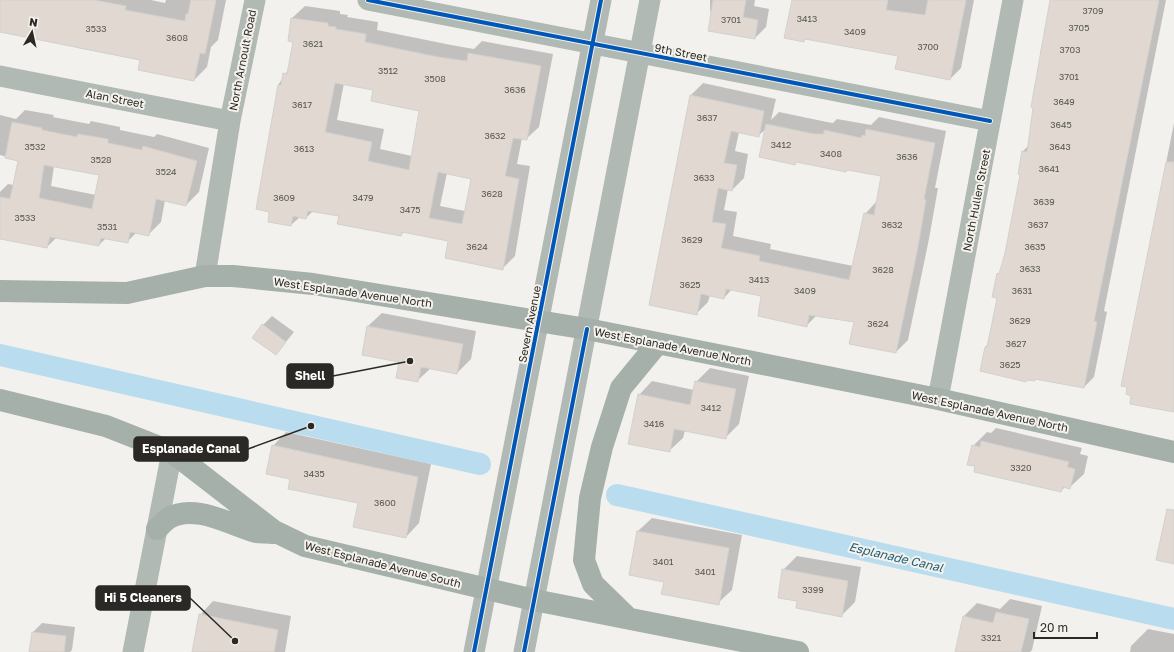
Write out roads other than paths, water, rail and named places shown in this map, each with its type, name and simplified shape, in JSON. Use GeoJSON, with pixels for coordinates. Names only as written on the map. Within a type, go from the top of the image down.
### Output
{"type":"FeatureCollection","features":[{"type":"Feature","properties":{"kind":"main road","name":"West Esplanade Avenue North"},"geometry":{"type":"LineString","coordinates":[[0,292],[127,293],[205,276],[232,276],[313,284],[587,329],[938,399],[1174,452]]}},
{"type":"Feature","properties":{"kind":"main road"},"geometry":{"type":"LineString","coordinates":[[628,618],[593,584],[584,560],[590,498],[602,447],[621,388],[658,343]]}},
{"type":"Feature","properties":{"kind":"main road","name":"West Esplanade Avenue South"},"geometry":{"type":"LineString","coordinates":[[0,400],[106,426],[172,452],[278,533],[305,546],[534,600],[798,652]]}},
{"type":"Feature","properties":{"kind":"main road"},"geometry":{"type":"LineString","coordinates":[[157,529],[168,518],[184,513],[203,515],[224,520],[257,532],[278,533]]}},
{"type":"Feature","properties":{"kind":"street","name":"North Arnoult Road"},"geometry":{"type":"LineString","coordinates":[[205,276],[230,121],[255,0]]}},
{"type":"Feature","properties":{"kind":"street","name":"9th Street"},"geometry":{"type":"LineString","coordinates":[[368,0],[990,121]]}},
{"type":"Feature","properties":{"kind":"street","name":"Severn Avenue"},"geometry":{"type":"LineString","coordinates":[[474,652],[601,0]]}},
{"type":"Feature","properties":{"kind":"street"},"geometry":{"type":"LineString","coordinates":[[524,652],[650,0]]}},
{"type":"Feature","properties":{"kind":"street","name":"North Hullen Street"},"geometry":{"type":"LineString","coordinates":[[938,399],[1013,0]]}},
{"type":"Feature","properties":{"kind":"street","name":"Alan Street"},"geometry":{"type":"LineString","coordinates":[[0,76],[230,121]]}},
{"type":"Feature","properties":{"kind":"street"},"geometry":{"type":"LineString","coordinates":[[133,652],[172,452]]}},
{"type":"Feature","properties":{"kind":"waterway","name":"Esplanade Canal"},"geometry":{"type":"LineString","coordinates":[[0,355],[480,464]]}},
{"type":"Feature","properties":{"kind":"waterway","name":"Esplanade Canal"},"geometry":{"type":"LineString","coordinates":[[617,495],[1174,619]]}},
{"type":"Feature","properties":{"kind":"place","name":"Shell"},"geometry":{"type":"Point","coordinates":[410,361]}},
{"type":"Feature","properties":{"kind":"place","name":"Esplanade Canal"},"geometry":{"type":"Point","coordinates":[311,426]}},
{"type":"Feature","properties":{"kind":"place","name":"Hi 5 Cleaners"},"geometry":{"type":"Point","coordinates":[235,641]}}]}
